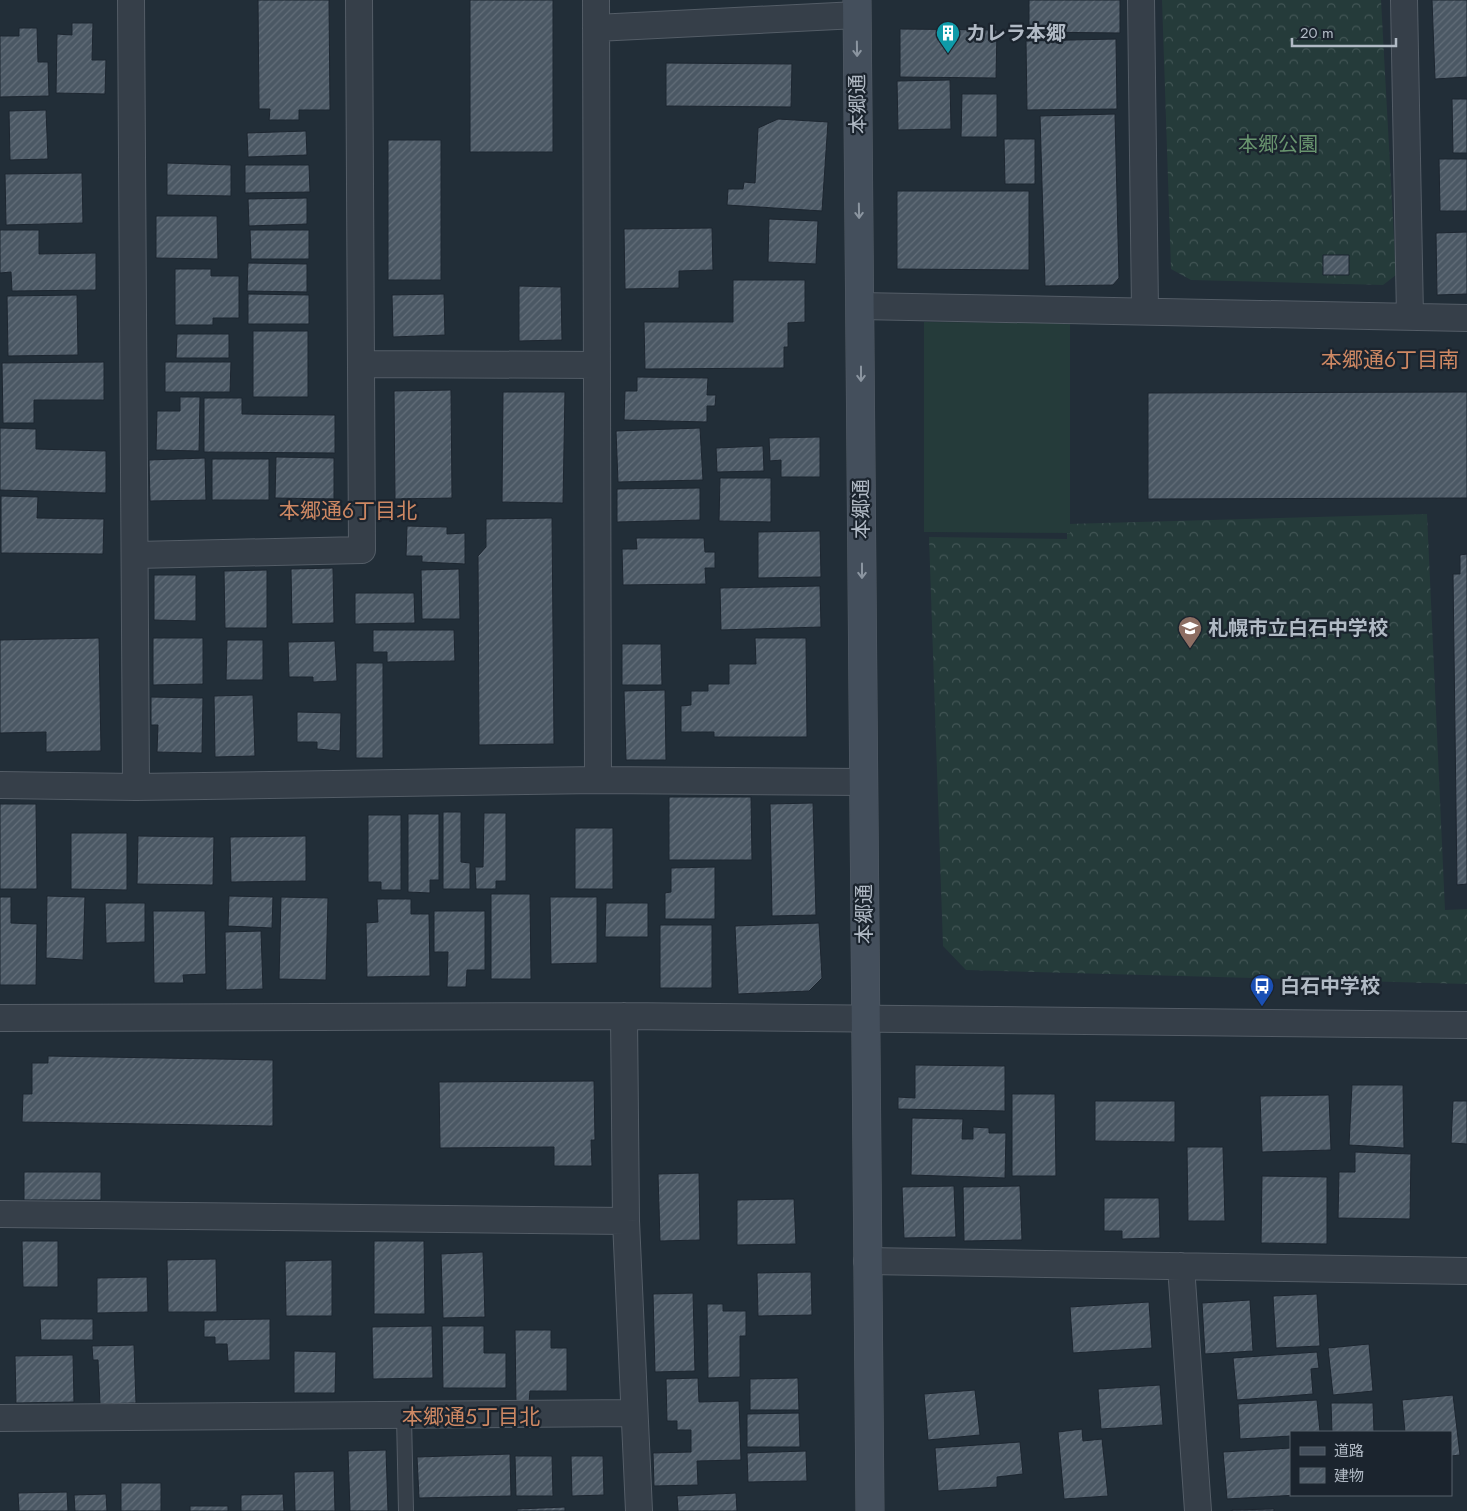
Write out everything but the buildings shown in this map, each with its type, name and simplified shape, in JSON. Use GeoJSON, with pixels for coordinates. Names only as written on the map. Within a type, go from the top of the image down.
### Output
{"type":"FeatureCollection","features":[{"type":"Feature","properties":{"kind":"street"},"geometry":{"type":"LineString","coordinates":[[131,0],[136,787]]}},
{"type":"Feature","properties":{"kind":"street"},"geometry":{"type":"LineString","coordinates":[[136,555],[362,550],[359,0]]}},
{"type":"Feature","properties":{"kind":"street"},"geometry":{"type":"LineString","coordinates":[[596,0],[598,780]]}},
{"type":"Feature","properties":{"kind":"street"},"geometry":{"type":"LineString","coordinates":[[1141,0],[1145,310]]}},
{"type":"Feature","properties":{"kind":"street"},"geometry":{"type":"LineString","coordinates":[[1404,0],[1410,317]]}},
{"type":"Feature","properties":{"kind":"street"},"geometry":{"type":"LineString","coordinates":[[596,28],[857,7]]}},
{"type":"Feature","properties":{"kind":"street","name":"本郷通"},"geometry":{"type":"LineString","coordinates":[[857,7],[870,1511]]}},
{"type":"Feature","properties":{"kind":"street"},"geometry":{"type":"LineString","coordinates":[[860,306],[1145,310],[1467,318]]}},
{"type":"Feature","properties":{"kind":"street"},"geometry":{"type":"LineString","coordinates":[[361,364],[597,365]]}},
{"type":"Feature","properties":{"kind":"street"},"geometry":{"type":"LineString","coordinates":[[0,785],[136,787],[598,780],[863,782]]}},
{"type":"Feature","properties":{"kind":"street"},"geometry":{"type":"LineString","coordinates":[[624,1016],[626,1221],[633,1413],[639,1511]]}},
{"type":"Feature","properties":{"kind":"street"},"geometry":{"type":"LineString","coordinates":[[0,1018],[866,1017],[922,1020],[1467,1025]]}},
{"type":"Feature","properties":{"kind":"street"},"geometry":{"type":"LineString","coordinates":[[0,1214],[626,1221]]}},
{"type":"Feature","properties":{"kind":"street"},"geometry":{"type":"LineString","coordinates":[[867,1261],[1467,1271]]}},
{"type":"Feature","properties":{"kind":"street"},"geometry":{"type":"LineString","coordinates":[[1181,1266],[1198,1511]]}},
{"type":"Feature","properties":{"kind":"street"},"geometry":{"type":"LineString","coordinates":[[0,1418],[633,1413]]}},
{"type":"Feature","properties":{"kind":"lane"},"geometry":{"type":"LineString","coordinates":[[404,1416],[406,1511]]}},
{"type":"Feature","properties":{"kind":"green space","name":"本郷公園"},"geometry":{"type":"Polygon","coordinates":[[[1162,0],[1381,0],[1396,275],[1383,285],[1191,280],[1171,269],[1162,0]]]}},
{"type":"Feature","properties":{"kind":"green space"},"geometry":{"type":"Polygon","coordinates":[[[924,322],[1070,323],[1070,533],[924,532],[924,322]]]}},
{"type":"Feature","properties":{"kind":"green space","name":"札幌市立白石中学校"},"geometry":{"type":"Polygon","coordinates":[[[1427,514],[1445,910],[1467,909],[1467,984],[966,970],[943,946],[929,537],[1067,539],[1067,524],[1427,514]]]}},
{"type":"Feature","properties":{"kind":"place","name":"カレラ本郷"},"geometry":{"type":"Point","coordinates":[948,54]}},
{"type":"Feature","properties":{"kind":"place","name":"札幌市立白石中学校"},"geometry":{"type":"Point","coordinates":[1190,649]}},
{"type":"Feature","properties":{"kind":"place","name":"白石中学校"},"geometry":{"type":"Point","coordinates":[1262,1007]}},
{"type":"Feature","properties":{"kind":"district","name":"本郷通6丁目南"},"geometry":{"type":"Point","coordinates":[1390,360]}},
{"type":"Feature","properties":{"kind":"district","name":"本郷通6丁目北"},"geometry":{"type":"Point","coordinates":[348,511]}},
{"type":"Feature","properties":{"kind":"district","name":"本郷通5丁目北"},"geometry":{"type":"Point","coordinates":[471,1417]}}]}
